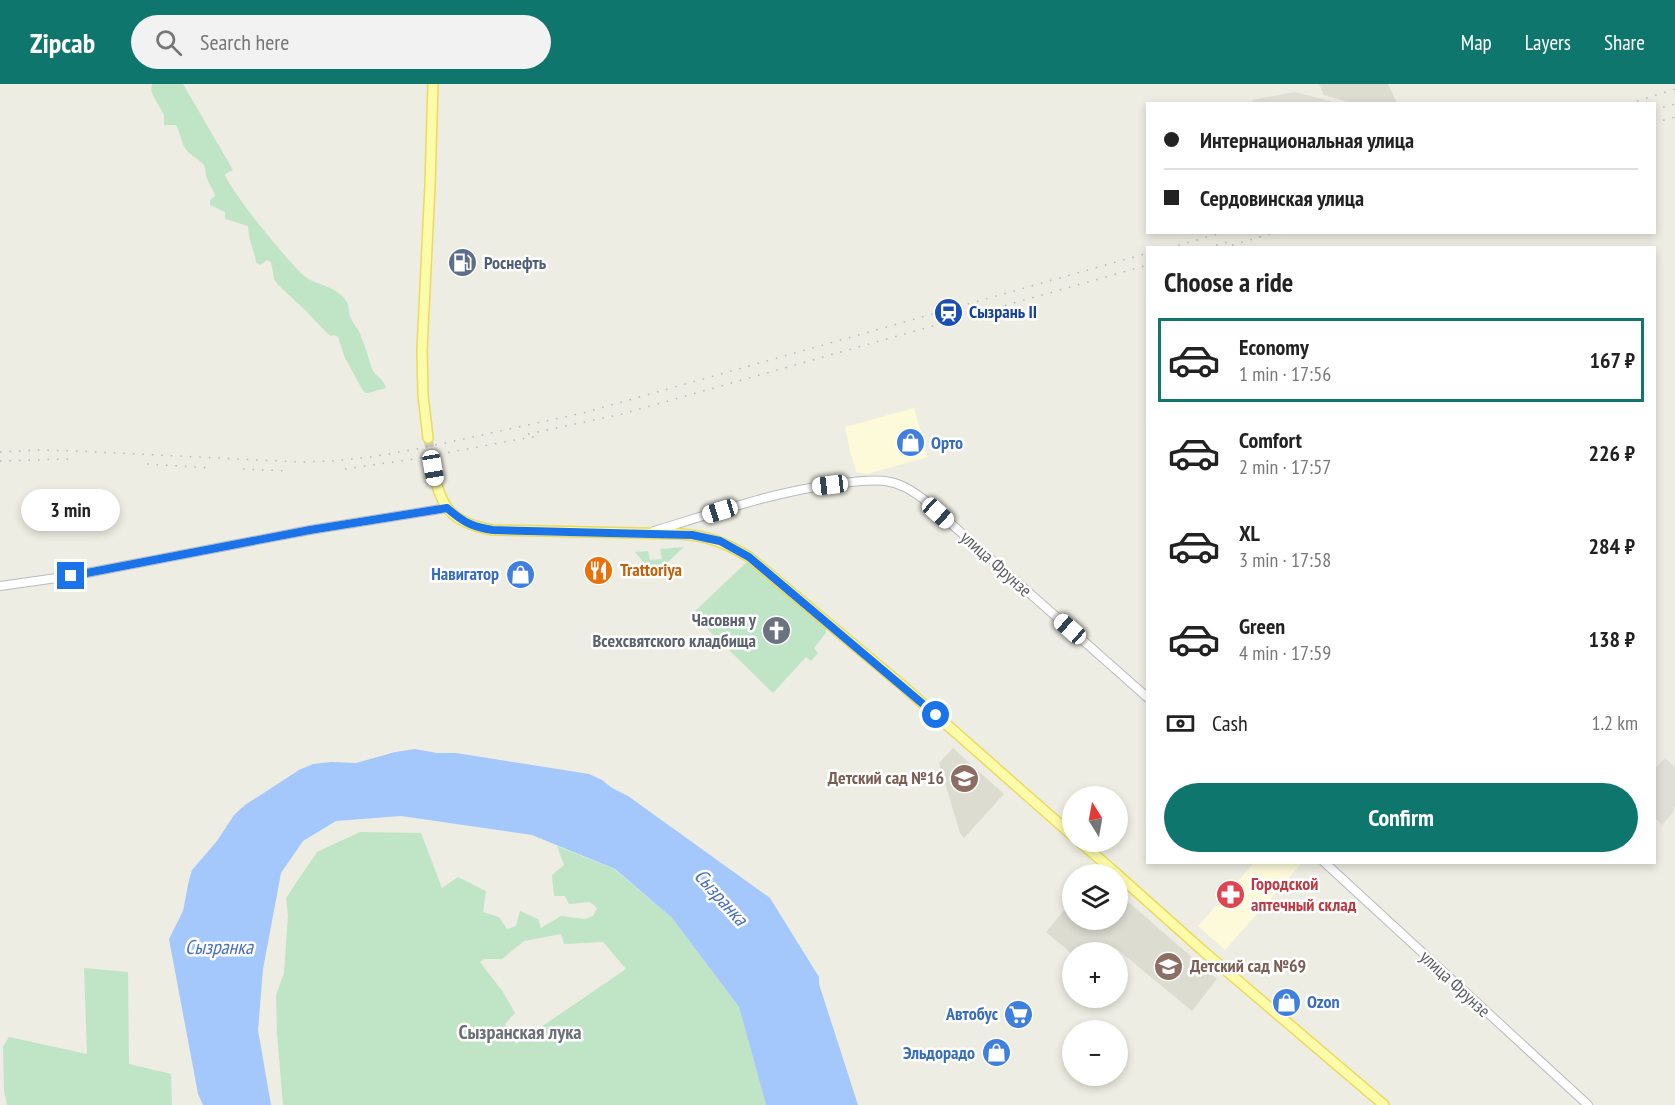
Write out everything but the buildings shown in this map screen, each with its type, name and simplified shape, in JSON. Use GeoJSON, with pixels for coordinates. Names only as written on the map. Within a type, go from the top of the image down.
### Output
{"type":"FeatureCollection","features":[{"type":"Feature","properties":{"kind":"main road"},"geometry":{"type":"LineString","coordinates":[[428,438],[423,395],[422,350],[433,84]]}},
{"type":"Feature","properties":{"kind":"main road"},"geometry":{"type":"LineString","coordinates":[[433,468],[439,496],[447,508],[460,520],[474,527],[493,530],[692,535],[720,541],[749,557],[1062,826]]}},
{"type":"Feature","properties":{"kind":"main road"},"geometry":{"type":"LineString","coordinates":[[1091,852],[1105,864]]}},
{"type":"Feature","properties":{"kind":"main road"},"geometry":{"type":"LineString","coordinates":[[1128,885],[1384,1105]]}},
{"type":"Feature","properties":{"kind":"street","name":"улица Фрунзе"},"geometry":{"type":"LineString","coordinates":[[650,533],[776,494],[807,488],[867,480],[887,481],[901,485],[922,498],[1146,696]]}},
{"type":"Feature","properties":{"kind":"street"},"geometry":{"type":"LineString","coordinates":[[0,586],[71,576],[310,530],[447,508]]}},
{"type":"Feature","properties":{"kind":"street"},"geometry":{"type":"LineString","coordinates":[[690,520],[688,526],[692,535]]}},
{"type":"Feature","properties":{"kind":"street","name":"улица Фрунзе"},"geometry":{"type":"LineString","coordinates":[[1326,864],[1588,1105]]}},
{"type":"Feature","properties":{"kind":"shaded area"},"geometry":{"type":"Polygon","coordinates":[[[1319,84],[1388,84],[1397,102],[1348,102],[1324,95],[1319,84]]]}},
{"type":"Feature","properties":{"kind":"shaded area"},"geometry":{"type":"Polygon","coordinates":[[[1295,92],[1333,102],[1252,102],[1252,100],[1295,92]]]}},
{"type":"Feature","properties":{"kind":"shaded area","name":"Орто"},"geometry":{"type":"Polygon","coordinates":[[[914,408],[928,457],[867,474],[856,472],[845,427],[914,408]]]}},
{"type":"Feature","properties":{"kind":"shaded area","name":"Детский сад №16"},"geometry":{"type":"Polygon","coordinates":[[[953,748],[1004,794],[964,838],[960,833],[939,763],[953,748]]]}},
{"type":"Feature","properties":{"kind":"shaded area"},"geometry":{"type":"Polygon","coordinates":[[[1665,758],[1675,767],[1673,813],[1662,825],[1656,819],[1656,768],[1665,758]]]}},
{"type":"Feature","properties":{"kind":"shaded area"},"geometry":{"type":"Polygon","coordinates":[[[1253,864],[1301,864],[1225,950],[1198,926],[1253,864]]]}},
{"type":"Feature","properties":{"kind":"shaded area","name":"Детский сад №69"},"geometry":{"type":"Polygon","coordinates":[[[1128,902],[1217,979],[1192,1011],[1128,958],[1128,942],[1062,942],[1062,945],[1046,932],[1062,913],[1062,930],[1128,930],[1128,902]]]}},
{"type":"Feature","properties":{"kind":"green space"},"geometry":{"type":"Polygon","coordinates":[[[152,84],[183,84],[233,170],[225,174],[237,195],[300,272],[307,278],[343,296],[362,338],[372,369],[386,388],[365,393],[345,358],[338,337],[328,334],[278,285],[274,279],[271,262],[267,260],[260,265],[256,262],[248,226],[225,219],[225,212],[210,205],[210,200],[215,196],[204,166],[185,148],[176,125],[164,125],[164,115],[151,90],[152,84]]]}},
{"type":"Feature","properties":{"kind":"green space"},"geometry":{"type":"Polygon","coordinates":[[[684,547],[654,575],[635,552],[648,551],[650,560],[662,559],[660,549],[684,547]]]}},
{"type":"Feature","properties":{"kind":"green space"},"geometry":{"type":"Polygon","coordinates":[[[748,561],[823,623],[826,628],[826,633],[814,648],[818,653],[811,661],[806,657],[773,693],[692,614],[748,561]]]}},
{"type":"Feature","properties":{"kind":"green space"},"geometry":{"type":"Polygon","coordinates":[[[360,832],[421,833],[442,888],[458,877],[486,891],[483,912],[499,917],[507,929],[516,926],[520,911],[538,919],[541,928],[561,916],[585,919],[593,916],[597,908],[590,902],[569,904],[565,896],[554,896],[552,875],[564,865],[557,846],[614,869],[672,918],[739,1007],[766,1105],[283,1105],[276,995],[284,973],[288,915],[286,898],[317,852],[360,832]],[[561,934],[524,941],[502,959],[484,959],[480,962],[503,992],[515,1013],[505,1024],[516,1044],[626,969],[603,942],[564,944],[561,934]]]}},
{"type":"Feature","properties":{"kind":"green space"},"geometry":{"type":"Polygon","coordinates":[[[84,968],[128,972],[129,1064],[171,1074],[172,1105],[7,1105],[4,1090],[3,1047],[9,1037],[87,1054],[84,968]]]}},
{"type":"Feature","properties":{"kind":"water","name":"Сызранка"},"geometry":{"type":"Polygon","coordinates":[[[415,749],[437,753],[456,753],[589,774],[628,796],[770,898],[819,977],[819,984],[858,1105],[766,1105],[739,1007],[672,918],[615,869],[532,835],[401,816],[336,821],[303,841],[281,873],[263,969],[258,1030],[271,1105],[203,1105],[198,1094],[169,939],[183,911],[192,870],[217,841],[234,815],[245,805],[299,770],[313,764],[356,763],[415,749]]]}},
{"type":"Feature","properties":{"kind":"tunnel"},"geometry":{"type":"LineString","coordinates":[[428,438],[433,468]]}},
{"type":"Feature","properties":{"kind":"railway"},"geometry":{"type":"LineString","coordinates":[[1634,102],[1675,89]]}},
{"type":"Feature","properties":{"kind":"railway"},"geometry":{"type":"LineString","coordinates":[[1656,109],[1675,104]]}},
{"type":"Feature","properties":{"kind":"railway"},"geometry":{"type":"LineString","coordinates":[[1656,122],[1675,117]]}},
{"type":"Feature","properties":{"kind":"railway"},"geometry":{"type":"LineString","coordinates":[[1176,246],[1218,234]]}},
{"type":"Feature","properties":{"kind":"railway"},"geometry":{"type":"LineString","coordinates":[[1230,246],[1269,234]]}},
{"type":"Feature","properties":{"kind":"railway"},"geometry":{"type":"LineString","coordinates":[[1214,246],[1231,241]]}},
{"type":"Feature","properties":{"kind":"railway"},"geometry":{"type":"LineString","coordinates":[[0,452],[76,451],[300,462],[371,457],[583,413],[1146,254]]}},
{"type":"Feature","properties":{"kind":"railway"},"geometry":{"type":"LineString","coordinates":[[528,434],[622,414],[1146,266]]}},
{"type":"Feature","properties":{"kind":"railway"},"geometry":{"type":"LineString","coordinates":[[345,469],[414,459],[537,436]]}},
{"type":"Feature","properties":{"kind":"railway"},"geometry":{"type":"LineString","coordinates":[[0,461],[69,459]]}},
{"type":"Feature","properties":{"kind":"railway"},"geometry":{"type":"LineString","coordinates":[[147,464],[213,468]]}},
{"type":"Feature","properties":{"kind":"railway"},"geometry":{"type":"LineString","coordinates":[[243,469],[288,471]]}},
{"type":"Feature","properties":{"kind":"place","name":"Роснефть"},"geometry":{"type":"Point","coordinates":[463,263]}},
{"type":"Feature","properties":{"kind":"place","name":"Сызрань II"},"geometry":{"type":"Point","coordinates":[948,312]}},
{"type":"Feature","properties":{"kind":"place","name":"Орто"},"geometry":{"type":"Point","coordinates":[910,443]}},
{"type":"Feature","properties":{"kind":"place","name":"Trattoriya"},"geometry":{"type":"Point","coordinates":[599,570]}},
{"type":"Feature","properties":{"kind":"place","name":"Навигатор"},"geometry":{"type":"Point","coordinates":[520,574]}},
{"type":"Feature","properties":{"kind":"place","name":"Часовня у Всехсвятского кладбища"},"geometry":{"type":"Point","coordinates":[777,630]}},
{"type":"Feature","properties":{"kind":"place","name":"Детский сад №16"},"geometry":{"type":"Point","coordinates":[965,778]}},
{"type":"Feature","properties":{"kind":"place","name":"Городской аптечный склад"},"geometry":{"type":"Point","coordinates":[1230,894]}},
{"type":"Feature","properties":{"kind":"place","name":"Детский сад №69"},"geometry":{"type":"Point","coordinates":[1169,966]}},
{"type":"Feature","properties":{"kind":"place","name":"Ozon"},"geometry":{"type":"Point","coordinates":[1286,1002]}},
{"type":"Feature","properties":{"kind":"place","name":"Автобус"},"geometry":{"type":"Point","coordinates":[1019,1014]}},
{"type":"Feature","properties":{"kind":"place","name":"Эльдорадо"},"geometry":{"type":"Point","coordinates":[996,1053]}},
{"type":"Feature","properties":{"kind":"district","name":"Сызранская лука"},"geometry":{"type":"Point","coordinates":[520,1032]}},
{"type":"Feature","properties":{"kind":"route"},"geometry":{"type":"LineString","coordinates":[[71,576],[310,530],[447,508],[460,520],[474,527],[493,530],[671,533],[701,536],[720,541],[749,557],[936,715]]}}]}
